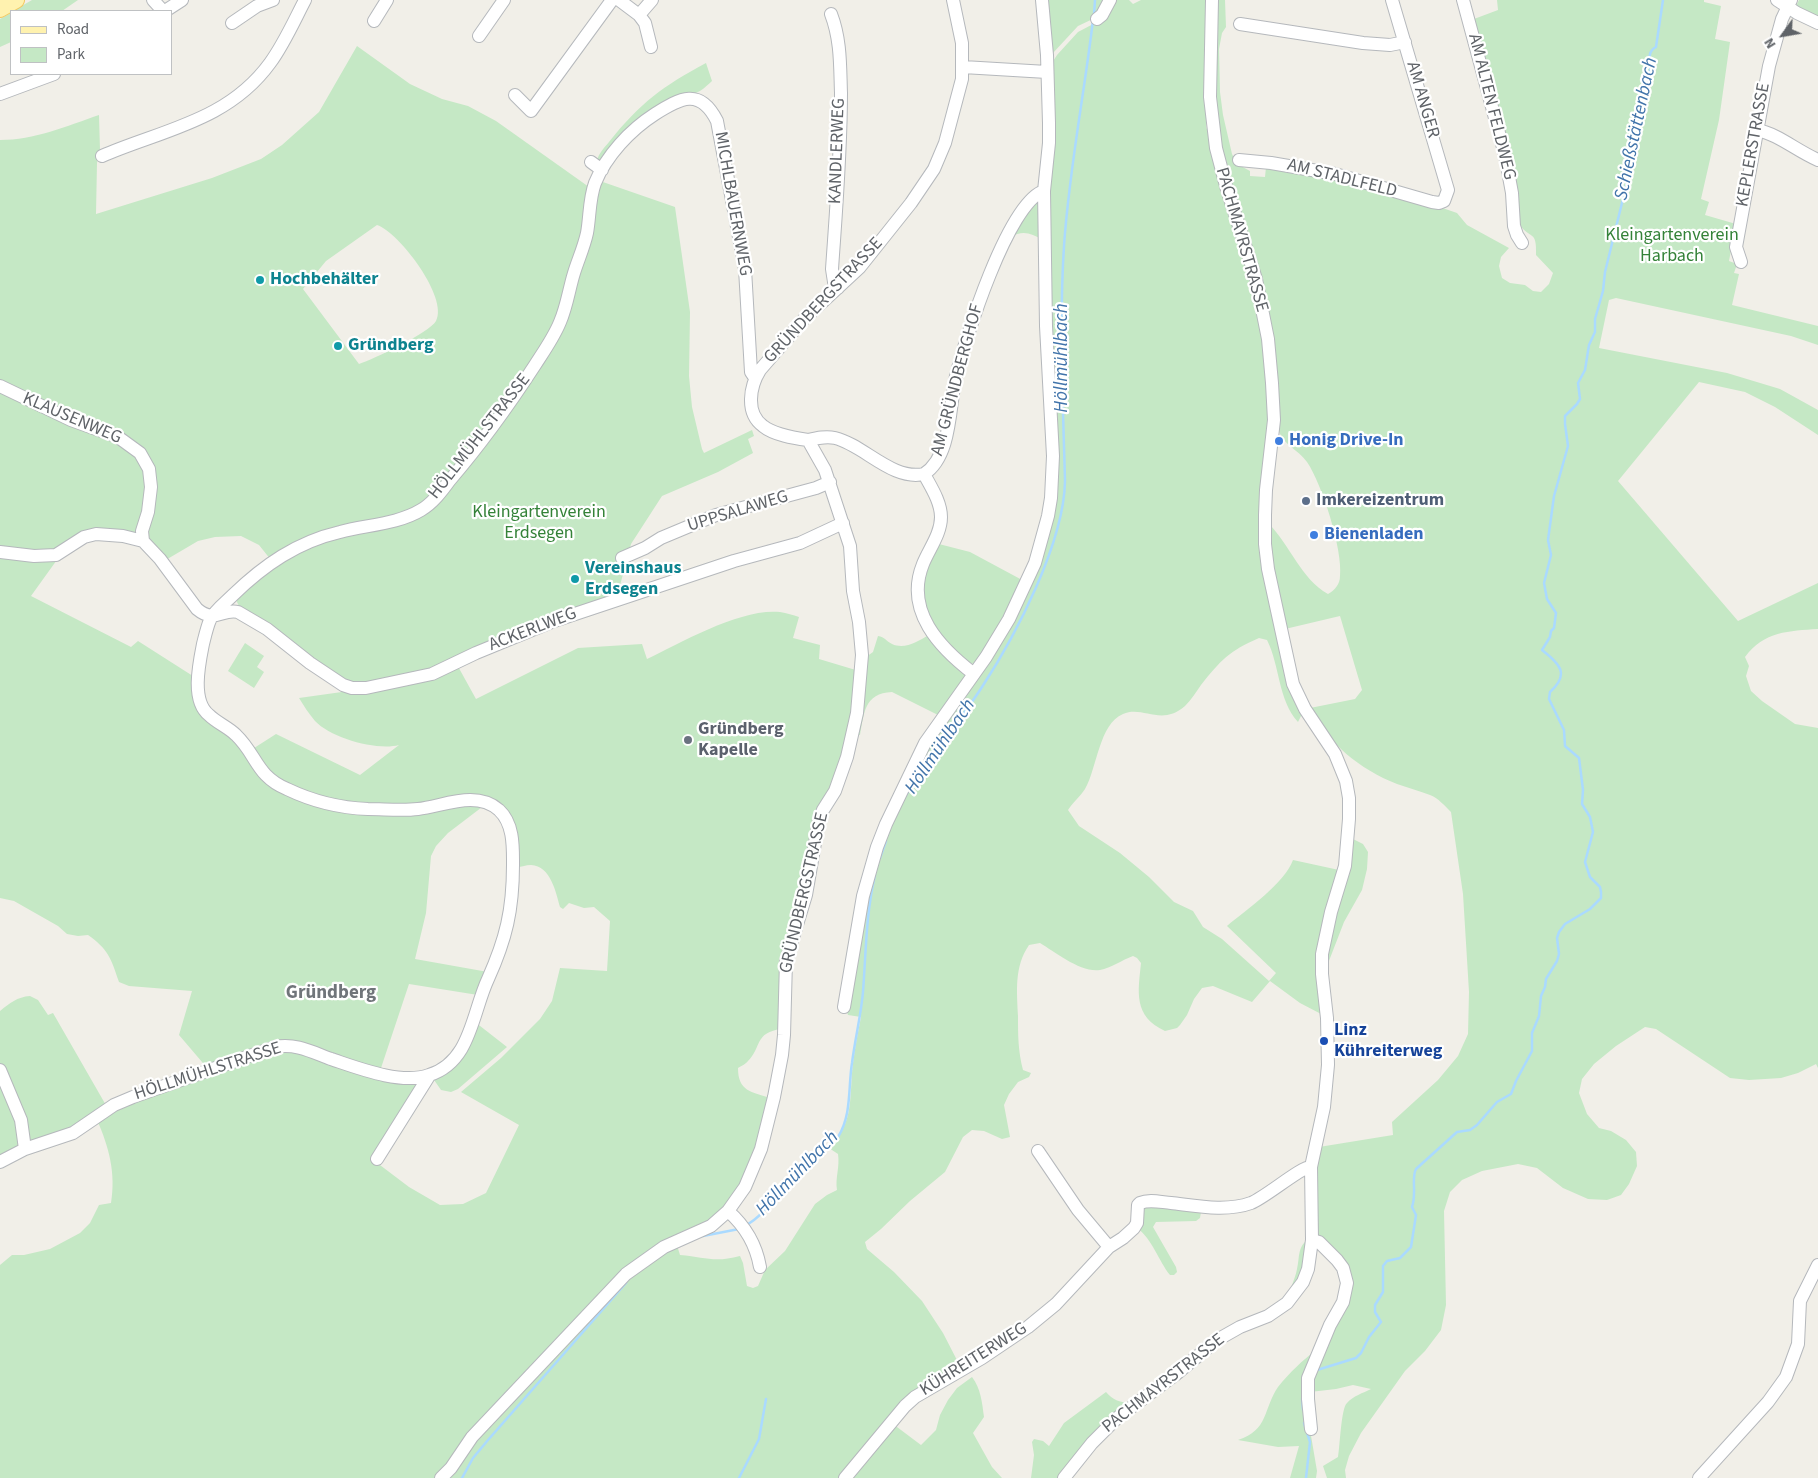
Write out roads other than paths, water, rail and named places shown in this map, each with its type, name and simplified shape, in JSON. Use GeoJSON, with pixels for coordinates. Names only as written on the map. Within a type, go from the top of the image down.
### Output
{"type":"FeatureCollection","features":[{"type":"Feature","properties":{"kind":"main road"},"geometry":{"type":"LineString","coordinates":[[0,9],[16,0]]}},
{"type":"Feature","properties":{"kind":"street"},"geometry":{"type":"LineString","coordinates":[[153,0],[163,10]]}},
{"type":"Feature","properties":{"kind":"street"},"geometry":{"type":"LineString","coordinates":[[166,10],[182,0]]}},
{"type":"Feature","properties":{"kind":"street"},"geometry":{"type":"LineString","coordinates":[[232,23],[257,6],[273,0]]}},
{"type":"Feature","properties":{"kind":"street"},"geometry":{"type":"LineString","coordinates":[[102,156],[200,120],[237,96],[270,63],[305,0]]}},
{"type":"Feature","properties":{"kind":"street"},"geometry":{"type":"LineString","coordinates":[[374,21],[388,0]]}},
{"type":"Feature","properties":{"kind":"street"},"geometry":{"type":"LineString","coordinates":[[479,36],[504,0]]}},
{"type":"Feature","properties":{"kind":"street"},"geometry":{"type":"LineString","coordinates":[[515,95],[531,111],[612,0]]}},
{"type":"Feature","properties":{"kind":"street"},"geometry":{"type":"LineString","coordinates":[[619,0],[639,15],[645,24],[651,47]]}},
{"type":"Feature","properties":{"kind":"street"},"geometry":{"type":"LineString","coordinates":[[639,15],[652,0]]}},
{"type":"Feature","properties":{"kind":"street","name":"GRÜNDBERGSTRASSE"},"geometry":{"type":"LineString","coordinates":[[441,1478],[451,1468],[472,1437],[626,1274],[664,1247],[711,1226],[728,1211],[745,1187],[753,1169],[768,1124],[782,1055],[786,961],[806,895],[819,820],[840,779],[847,757],[857,713],[861,672],[861,638],[854,591],[852,556],[830,482],[822,463],[808,440],[772,431],[760,423],[753,413],[751,402],[755,378],[790,334],[860,267],[911,204],[931,174],[945,143],[959,92],[963,67],[962,43],[953,0]]}},
{"type":"Feature","properties":{"kind":"street"},"geometry":{"type":"LineString","coordinates":[[844,1007],[863,896],[876,846],[925,743],[974,674],[1009,619],[1027,581],[1041,543],[1052,498],[1053,432],[1046,326],[1044,191],[1049,143],[1042,0]]}},
{"type":"Feature","properties":{"kind":"street"},"geometry":{"type":"LineString","coordinates":[[1097,19],[1102,15],[1110,0]]}},
{"type":"Feature","properties":{"kind":"street","name":"PACHMAYRSTRASSE"},"geometry":{"type":"LineString","coordinates":[[1064,1478],[1092,1443],[1117,1418],[1175,1376],[1218,1340],[1240,1327],[1268,1316],[1287,1302],[1296,1293],[1306,1276],[1312,1240],[1311,1167],[1324,1107],[1328,1065],[1328,1018],[1322,974],[1322,954],[1344,866],[1349,819],[1349,798],[1346,781],[1338,762],[1327,741],[1305,709],[1293,684],[1268,569],[1265,544],[1266,490],[1274,420],[1268,339],[1256,279],[1224,180],[1216,148],[1210,97],[1212,0]]}},
{"type":"Feature","properties":{"kind":"street","name":"AM ANGER"},"geometry":{"type":"LineString","coordinates":[[1392,0],[1448,190],[1444,201]]}},
{"type":"Feature","properties":{"kind":"street","name":"AM ALTEN FELDWEG"},"geometry":{"type":"LineString","coordinates":[[1463,0],[1506,155],[1512,193],[1514,226],[1522,243]]}},
{"type":"Feature","properties":{"kind":"street"},"geometry":{"type":"LineString","coordinates":[[1785,2],[1818,23]]}},
{"type":"Feature","properties":{"kind":"street","name":"KEPLERSTRASSE"},"geometry":{"type":"LineString","coordinates":[[1740,262],[1736,247],[1769,66],[1785,2]]}},
{"type":"Feature","properties":{"kind":"street","name":"KANDLERWEG"},"geometry":{"type":"LineString","coordinates":[[831,14],[837,29],[840,61],[840,155],[832,269],[834,282],[838,288]]}},
{"type":"Feature","properties":{"kind":"street"},"geometry":{"type":"LineString","coordinates":[[1240,24],[1363,43],[1390,45],[1405,42]]}},
{"type":"Feature","properties":{"kind":"street"},"geometry":{"type":"LineString","coordinates":[[963,67],[1047,72]]}},
{"type":"Feature","properties":{"kind":"street"},"geometry":{"type":"LineString","coordinates":[[0,94],[51,75]]}},
{"type":"Feature","properties":{"kind":"street","name":"MICHLBAUERNWEG"},"geometry":{"type":"LineString","coordinates":[[602,170],[634,130],[674,102],[684,99],[697,100],[713,113],[717,121],[744,260],[752,372],[755,378]]}},
{"type":"Feature","properties":{"kind":"street"},"geometry":{"type":"LineString","coordinates":[[1757,130],[1774,136],[1818,160]]}},
{"type":"Feature","properties":{"kind":"street","name":"AM STADLFELD"},"geometry":{"type":"LineString","coordinates":[[1239,160],[1316,170],[1432,202],[1440,203],[1444,201]]}},
{"type":"Feature","properties":{"kind":"street"},"geometry":{"type":"LineString","coordinates":[[591,162],[602,170]]}},
{"type":"Feature","properties":{"kind":"street","name":"HÖLLMÜHLSTRASSE"},"geometry":{"type":"LineString","coordinates":[[0,1162],[25,1149],[73,1133],[114,1105],[146,1091],[208,1072],[275,1047],[291,1045],[354,1066],[391,1076],[410,1078],[428,1076],[451,1064],[461,1051],[480,997],[505,938],[510,912],[513,870],[512,838],[507,821],[499,810],[480,801],[456,801],[410,809],[355,808],[311,798],[273,782],[263,774],[239,738],[206,713],[199,704],[197,695],[202,648],[212,616],[265,567],[290,550],[330,534],[408,516],[430,504],[450,481],[494,425],[548,345],[558,326],[586,236],[593,188],[602,170]]}},
{"type":"Feature","properties":{"kind":"street","name":"AM GRÜNDBERGHOF"},"geometry":{"type":"LineString","coordinates":[[808,440],[825,437],[835,438],[852,445],[900,472],[910,475],[924,474],[938,460],[943,448],[954,384],[962,353],[994,264],[1008,235],[1020,216],[1032,199],[1038,193],[1044,191]]}},
{"type":"Feature","properties":{"kind":"street","name":"KLAUSENWEG"},"geometry":{"type":"LineString","coordinates":[[0,386],[71,420],[118,437],[140,452],[148,465],[151,482],[149,505],[142,531],[143,541]]}},
{"type":"Feature","properties":{"kind":"street","name":"AM GRÜNDBERGHOF"},"geometry":{"type":"LineString","coordinates":[[924,474],[937,502],[941,517],[938,531],[919,576],[918,596],[921,611],[926,624],[938,641],[974,674]]}},
{"type":"Feature","properties":{"kind":"street","name":"UPPSALAWEG"},"geometry":{"type":"LineString","coordinates":[[622,558],[645,548],[661,538],[716,515],[816,488],[830,482]]}},
{"type":"Feature","properties":{"kind":"street","name":"ACKERLWEG"},"geometry":{"type":"LineString","coordinates":[[230,598],[238,612],[267,630],[343,685],[352,688],[366,688],[432,674],[476,653],[554,621],[734,560],[800,543],[843,523]]}},
{"type":"Feature","properties":{"kind":"street"},"geometry":{"type":"LineString","coordinates":[[0,552],[34,556],[56,554],[82,538],[93,534],[117,535],[143,541],[160,559],[197,609],[204,614],[212,616],[232,611],[238,612]]}},
{"type":"Feature","properties":{"kind":"street"},"geometry":{"type":"LineString","coordinates":[[0,1070],[21,1120],[25,1149]]}},
{"type":"Feature","properties":{"kind":"street"},"geometry":{"type":"LineString","coordinates":[[377,1159],[428,1076]]}},
{"type":"Feature","properties":{"kind":"street"},"geometry":{"type":"LineString","coordinates":[[1038,1151],[1078,1210],[1109,1247]]}},
{"type":"Feature","properties":{"kind":"street","name":"KÜHREITERWEG"},"geometry":{"type":"LineString","coordinates":[[845,1478],[905,1406],[931,1386],[982,1358],[1036,1321],[1056,1304],[1109,1247],[1134,1228],[1140,1203],[1151,1201],[1207,1207],[1241,1206],[1260,1199],[1301,1170],[1311,1167]]}},
{"type":"Feature","properties":{"kind":"street"},"geometry":{"type":"LineString","coordinates":[[728,1211],[743,1227],[754,1243],[760,1267]]}},
{"type":"Feature","properties":{"kind":"street"},"geometry":{"type":"LineString","coordinates":[[1311,1428],[1307,1389],[1308,1378],[1316,1357],[1343,1302],[1347,1283],[1343,1268],[1337,1260],[1319,1242],[1312,1240]]}},
{"type":"Feature","properties":{"kind":"street"},"geometry":{"type":"LineString","coordinates":[[1699,1478],[1768,1402],[1786,1377],[1798,1344],[1800,1301],[1818,1265]]}},
{"type":"Feature","properties":{"kind":"waterway","name":"Höllmühlbach"},"geometry":{"type":"LineString","coordinates":[[1094,15],[1095,0]]}},
{"type":"Feature","properties":{"kind":"waterway","name":"Schießstättenbach"},"geometry":{"type":"LineString","coordinates":[[1317,1370],[1356,1358],[1381,1322],[1375,1312],[1375,1305],[1383,1292],[1383,1266],[1387,1261],[1400,1258],[1411,1247],[1416,1215],[1412,1207],[1416,1169],[1457,1132],[1470,1130],[1477,1125],[1497,1102],[1511,1094],[1532,1051],[1532,1033],[1539,1016],[1541,996],[1546,979],[1559,954],[1557,938],[1559,932],[1565,924],[1590,909],[1601,898],[1600,887],[1590,877],[1585,862],[1593,832],[1590,817],[1582,804],[1583,790],[1579,758],[1565,746],[1564,730],[1549,699],[1550,692],[1560,680],[1561,674],[1558,665],[1542,650],[1554,628],[1556,613],[1547,599],[1544,583],[1551,555],[1548,540],[1554,496],[1568,446],[1565,416],[1580,399],[1578,383],[1585,370],[1589,345],[1595,332],[1595,319],[1634,154],[1650,72],[1650,55],[1656,47],[1663,0]]}},
{"type":"Feature","properties":{"kind":"waterway","name":"Höllmühlbach"},"geometry":{"type":"LineString","coordinates":[[906,795],[924,767],[973,701],[1009,642],[1036,588],[1047,560],[1063,506],[1065,481],[1062,393],[1064,246],[1069,189],[1093,20]]}},
{"type":"Feature","properties":{"kind":"waterway","name":"Höllmühlbach"},"geometry":{"type":"LineString","coordinates":[[880,858],[886,841]]}},
{"type":"Feature","properties":{"kind":"waterway","name":"Höllmühlbach"},"geometry":{"type":"LineString","coordinates":[[746,1225],[759,1216],[795,1174],[834,1142],[846,1120],[852,1063],[862,1001],[868,918],[875,875]]}},
{"type":"Feature","properties":{"kind":"waterway","name":"Höllmühlbach"},"geometry":{"type":"LineString","coordinates":[[703,1236],[739,1229]]}},
{"type":"Feature","properties":{"kind":"waterway","name":"Höllmühlbach"},"geometry":{"type":"LineString","coordinates":[[462,1478],[473,1458],[488,1440],[626,1283]]}},
{"type":"Feature","properties":{"kind":"waterway"},"geometry":{"type":"LineString","coordinates":[[739,1478],[759,1439],[766,1399]]}},
{"type":"Feature","properties":{"kind":"waterway","name":"Schießstättenbach"},"geometry":{"type":"LineString","coordinates":[[1302,1399],[1303,1410]]}},
{"type":"Feature","properties":{"kind":"waterway","name":"Schießstättenbach"},"geometry":{"type":"LineString","coordinates":[[1304,1423],[1310,1442],[1306,1478]]}},
{"type":"Feature","properties":{"kind":"place","name":"Hochbehälter"},"geometry":{"type":"Point","coordinates":[260,280]}},
{"type":"Feature","properties":{"kind":"place","name":"Gründberg"},"geometry":{"type":"Point","coordinates":[338,346]}},
{"type":"Feature","properties":{"kind":"place","name":"Honig Drive-In"},"geometry":{"type":"Point","coordinates":[1279,441]}},
{"type":"Feature","properties":{"kind":"place","name":"Imkereizentrum"},"geometry":{"type":"Point","coordinates":[1306,501]}},
{"type":"Feature","properties":{"kind":"place","name":"Bienenladen"},"geometry":{"type":"Point","coordinates":[1314,535]}},
{"type":"Feature","properties":{"kind":"place","name":"Vereinshaus Erdsegen"},"geometry":{"type":"Point","coordinates":[575,579]}},
{"type":"Feature","properties":{"kind":"place","name":"Gründberg Kapelle"},"geometry":{"type":"Point","coordinates":[688,740]}},
{"type":"Feature","properties":{"kind":"place","name":"Linz Kühreiterweg"},"geometry":{"type":"Point","coordinates":[1324,1041]}},
{"type":"Feature","properties":{"kind":"district","name":"Gründberg"},"geometry":{"type":"Point","coordinates":[331,994]}},
{"type":"Feature","properties":{"kind":"park label","name":"Kleingartenverein Harbach"},"geometry":{"type":"Point","coordinates":[1672,246]}},
{"type":"Feature","properties":{"kind":"park label","name":"Kleingartenverein Erdsegen"},"geometry":{"type":"Point","coordinates":[539,523]}}]}
